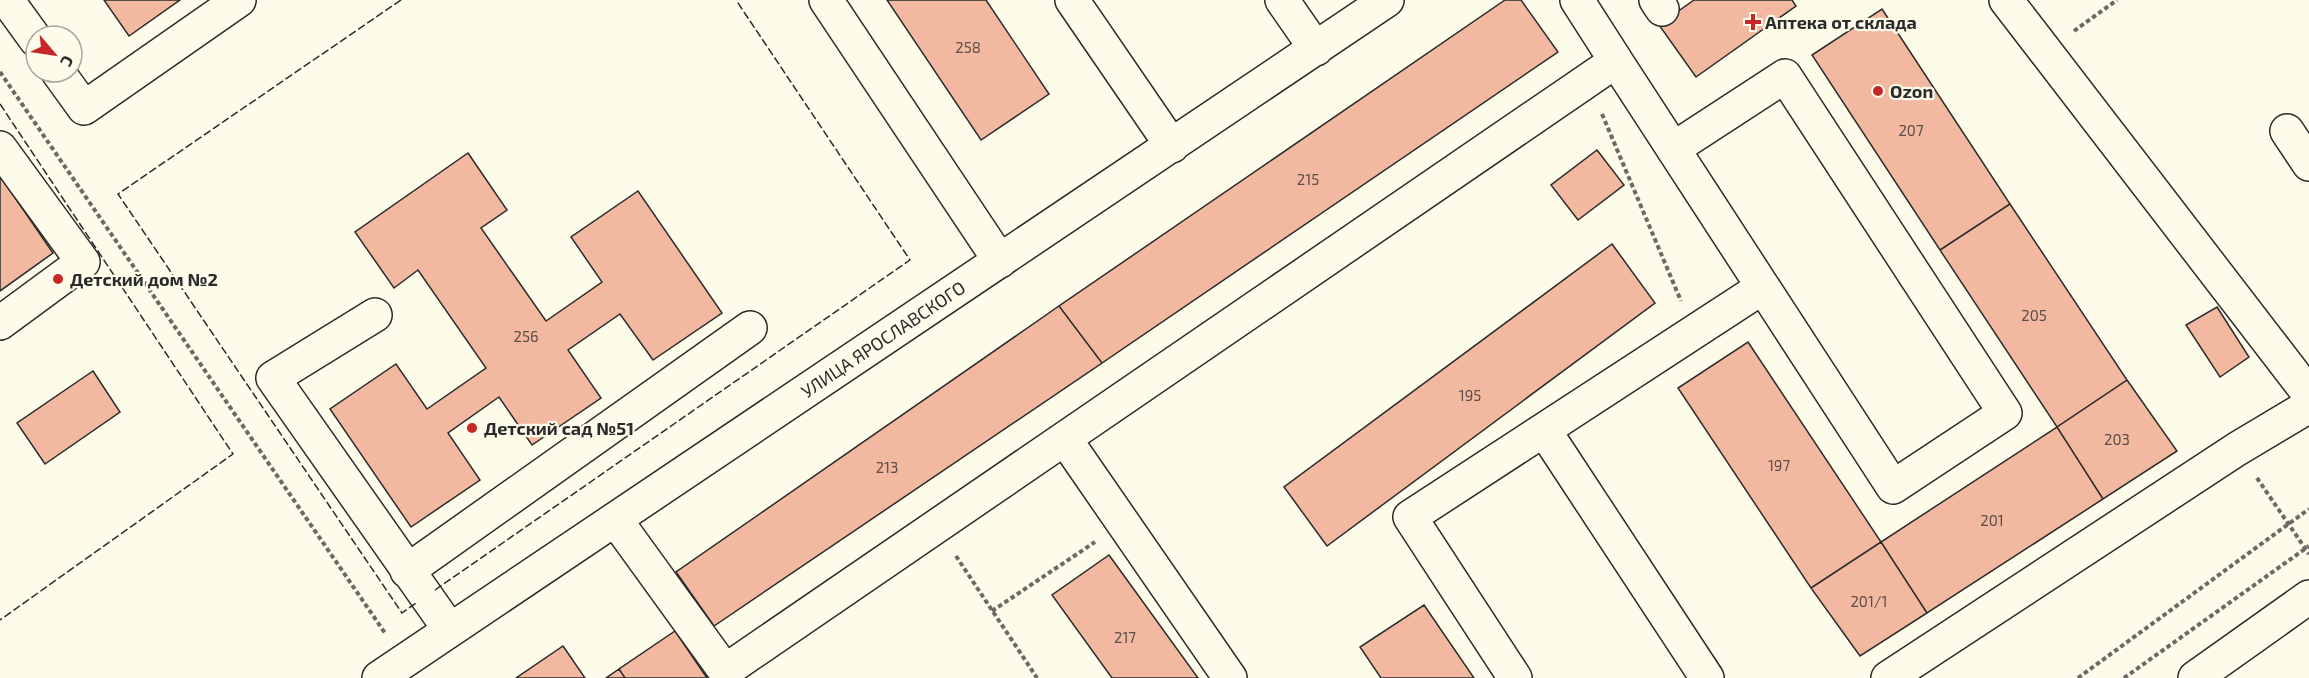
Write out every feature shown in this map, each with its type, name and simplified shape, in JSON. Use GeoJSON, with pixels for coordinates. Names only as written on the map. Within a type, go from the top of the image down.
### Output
{"type":"FeatureCollection","features":[{"type":"Feature","properties":{"kind":"street"},"geometry":{"type":"LineString","coordinates":[[7,0],[24,24]]}},
{"type":"Feature","properties":{"kind":"street"},"geometry":{"type":"LineString","coordinates":[[67,84],[84,108],[239,0]]}},
{"type":"Feature","properties":{"kind":"street"},"geometry":{"type":"LineString","coordinates":[[826,0],[1000,261]]}},
{"type":"Feature","properties":{"kind":"street"},"geometry":{"type":"LineString","coordinates":[[1072,0],[1172,146]]}},
{"type":"Feature","properties":{"kind":"street"},"geometry":{"type":"LineString","coordinates":[[1282,0],[1316,49]]}},
{"type":"Feature","properties":{"kind":"street","name":"УЛИЦА ЯРОСЛАВСКОГО"},"geometry":{"type":"LineString","coordinates":[[392,669],[1387,0]]}},
{"type":"Feature","properties":{"kind":"street"},"geometry":{"type":"LineString","coordinates":[[1577,0],[1673,149],[1893,487],[2005,413],[1785,76],[1673,149]]}},
{"type":"Feature","properties":{"kind":"street"},"geometry":{"type":"LineString","coordinates":[[2006,0],[2309,394]]}},
{"type":"Feature","properties":{"kind":"street"},"geometry":{"type":"LineString","coordinates":[[615,519],[728,675],[936,527],[1616,61]]}},
{"type":"Feature","properties":{"kind":"street"},"geometry":{"type":"LineString","coordinates":[[2287,131],[2309,164]]}},
{"type":"Feature","properties":{"kind":"street"},"geometry":{"type":"LineString","coordinates":[[0,148],[83,262],[0,323]]}},
{"type":"Feature","properties":{"kind":"street"},"geometry":{"type":"LineString","coordinates":[[1515,678],[1410,517],[1763,286]]}},
{"type":"Feature","properties":{"kind":"street"},"geometry":{"type":"LineString","coordinates":[[375,315],[273,378],[450,630]]}},
{"type":"Feature","properties":{"kind":"street"},"geometry":{"type":"LineString","coordinates":[[407,571],[750,328]]}},
{"type":"Feature","properties":{"kind":"street"},"geometry":{"type":"LineString","coordinates":[[1888,678],[2237,449],[2309,406]]}},
{"type":"Feature","properties":{"kind":"street"},"geometry":{"type":"LineString","coordinates":[[1544,430],[1694,673]]}},
{"type":"Feature","properties":{"kind":"street"},"geometry":{"type":"LineString","coordinates":[[1065,439],[1230,678]]}},
{"type":"Feature","properties":{"kind":"street"},"geometry":{"type":"LineString","coordinates":[[2195,678],[2309,597]]}},
{"type":"Feature","properties":{"kind":"path"},"geometry":{"type":"LineString","coordinates":[[2044,52],[2117,0]]}},
{"type":"Feature","properties":{"kind":"path"},"geometry":{"type":"LineString","coordinates":[[0,72],[392,669]]}},
{"type":"Feature","properties":{"kind":"path"},"geometry":{"type":"LineString","coordinates":[[1587,81],[1694,332]]}},
{"type":"Feature","properties":{"kind":"path"},"geometry":{"type":"LineString","coordinates":[[2237,449],[2307,547],[2309,554]]}},
{"type":"Feature","properties":{"kind":"path"},"geometry":{"type":"LineString","coordinates":[[2078,678],[2309,509]]}},
{"type":"Feature","properties":{"kind":"path"},"geometry":{"type":"LineString","coordinates":[[992,611],[1123,523]]}},
{"type":"Feature","properties":{"kind":"path"},"geometry":{"type":"LineString","coordinates":[[936,527],[1037,678]]}},
{"type":"Feature","properties":{"kind":"path"},"geometry":{"type":"LineString","coordinates":[[2124,678],[2307,547]]}},
{"type":"Feature","properties":{"kind":"building"},"geometry":{"type":"Polygon","coordinates":[[[104,0],[180,0],[129,36],[104,0]]]}},
{"type":"Feature","properties":{"kind":"building"},"geometry":{"type":"Polygon","coordinates":[[[887,0],[986,0],[1049,94],[981,140],[887,0]]]}},
{"type":"Feature","properties":{"kind":"building"},"geometry":{"type":"Polygon","coordinates":[[[1505,0],[1521,0],[1558,52],[1102,363],[1059,306],[1505,0]]]}},
{"type":"Feature","properties":{"kind":"building"},"geometry":{"type":"Polygon","coordinates":[[[1694,0],[1792,0],[1796,6],[1696,77],[1659,25],[1694,0]]]}},
{"type":"Feature","properties":{"kind":"building"},"geometry":{"type":"Polygon","coordinates":[[[1882,9],[2010,204],[1940,250],[1812,55],[1882,9]]]}},
{"type":"Feature","properties":{"kind":"building"},"geometry":{"type":"Polygon","coordinates":[[[1597,150],[1624,185],[1578,220],[1551,185],[1597,150]]]}},
{"type":"Feature","properties":{"kind":"building"},"geometry":{"type":"Polygon","coordinates":[[[468,153],[507,210],[481,228],[546,321],[602,282],[571,237],[638,191],[722,313],[653,360],[620,314],[568,350],[601,398],[532,445],[499,397],[448,433],[480,480],[411,527],[330,409],[396,364],[427,409],[486,368],[418,270],[394,288],[355,232],[468,153]]]}},
{"type":"Feature","properties":{"kind":"building"},"geometry":{"type":"Polygon","coordinates":[[[0,176],[53,253],[0,291],[0,176]]]}},
{"type":"Feature","properties":{"kind":"building"},"geometry":{"type":"Polygon","coordinates":[[[2010,204],[2127,380],[2057,427],[1940,250],[2010,204]]]}},
{"type":"Feature","properties":{"kind":"building"},"geometry":{"type":"Polygon","coordinates":[[[1612,244],[1655,303],[1327,546],[1284,487],[1612,244]]]}},
{"type":"Feature","properties":{"kind":"building"},"geometry":{"type":"Polygon","coordinates":[[[1059,306],[1102,363],[714,626],[676,572],[1059,306]]]}},
{"type":"Feature","properties":{"kind":"building"},"geometry":{"type":"Polygon","coordinates":[[[2217,307],[2249,357],[2220,377],[2186,325],[2217,307]]]}},
{"type":"Feature","properties":{"kind":"building"},"geometry":{"type":"Polygon","coordinates":[[[1748,342],[1881,542],[1811,588],[1678,388],[1748,342]]]}},
{"type":"Feature","properties":{"kind":"building"},"geometry":{"type":"Polygon","coordinates":[[[93,371],[120,412],[45,464],[17,423],[93,371]]]}},
{"type":"Feature","properties":{"kind":"building"},"geometry":{"type":"Polygon","coordinates":[[[2127,380],[2177,451],[2103,499],[2057,427],[2127,380]]]}},
{"type":"Feature","properties":{"kind":"building"},"geometry":{"type":"Polygon","coordinates":[[[2057,427],[2103,499],[1927,613],[1881,542],[2057,427]]]}},
{"type":"Feature","properties":{"kind":"building"},"geometry":{"type":"Polygon","coordinates":[[[1881,542],[1927,613],[1860,656],[1811,588],[1881,542]]]}},
{"type":"Feature","properties":{"kind":"building"},"geometry":{"type":"Polygon","coordinates":[[[1109,555],[1198,678],[1112,678],[1052,595],[1109,555]]]}},
{"type":"Feature","properties":{"kind":"building"},"geometry":{"type":"Polygon","coordinates":[[[1424,605],[1474,678],[1381,678],[1360,647],[1424,605]]]}},
{"type":"Feature","properties":{"kind":"building"},"geometry":{"type":"Polygon","coordinates":[[[675,631],[707,678],[625,678],[619,669],[675,631]]]}},
{"type":"Feature","properties":{"kind":"building"},"geometry":{"type":"Polygon","coordinates":[[[563,646],[585,678],[516,678],[563,646]]]}},
{"type":"Feature","properties":{"kind":"building"},"geometry":{"type":"Polygon","coordinates":[[[619,669],[625,678],[606,678],[619,669]]]}},
{"type":"Feature","properties":{"kind":"fence"},"geometry":{"type":"LineString","coordinates":[[401,0],[118,194],[402,613],[416,603]]}},
{"type":"Feature","properties":{"kind":"fence"},"geometry":{"type":"LineString","coordinates":[[435,590],[910,260],[736,0]]}},
{"type":"Feature","properties":{"kind":"fence"},"geometry":{"type":"LineString","coordinates":[[0,104],[233,454],[0,620]]}},
{"type":"Feature","properties":{"kind":"place","name":"Аптека от склада"},"geometry":{"type":"Point","coordinates":[1753,22]}},
{"type":"Feature","properties":{"kind":"place","name":"Ozon"},"geometry":{"type":"Point","coordinates":[1878,91]}},
{"type":"Feature","properties":{"kind":"place","name":"Детский дом №2"},"geometry":{"type":"Point","coordinates":[58,279]}},
{"type":"Feature","properties":{"kind":"place","name":"Детский сад №51"},"geometry":{"type":"Point","coordinates":[472,428]}}]}
